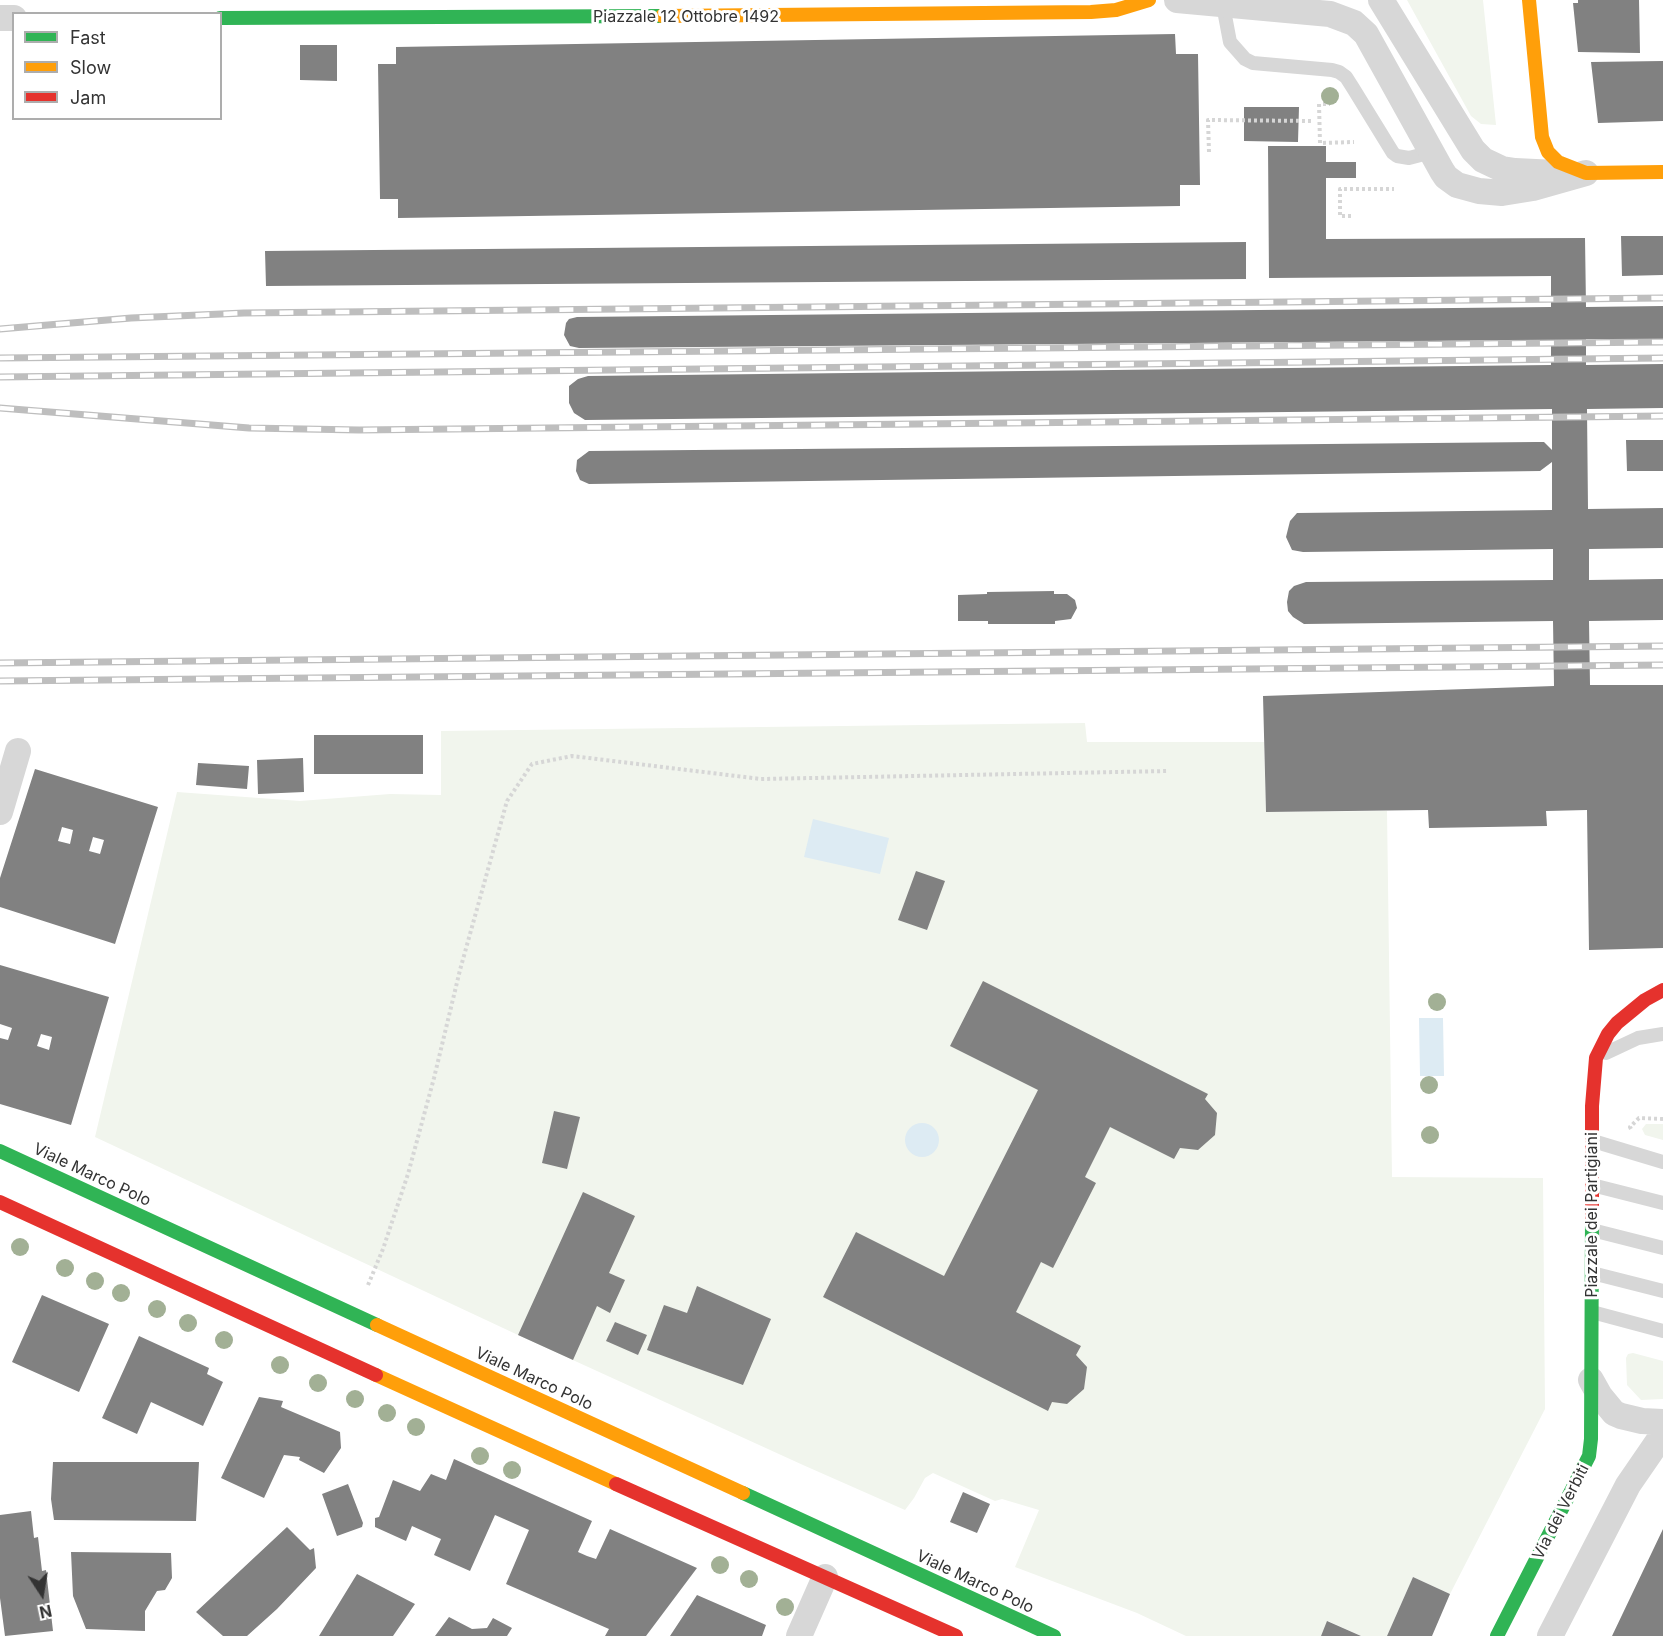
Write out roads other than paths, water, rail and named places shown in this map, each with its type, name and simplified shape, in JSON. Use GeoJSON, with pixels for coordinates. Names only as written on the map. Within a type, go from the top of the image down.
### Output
{"type":"FeatureCollection","features":[{"type":"Feature","properties":{"kind":"main road","name":"Piazzale 12 Ottobre 1492"},"geometry":{"type":"LineString","coordinates":[[222,18],[797,16],[1091,12],[1122,8],[1149,0]]}},
{"type":"Feature","properties":{"kind":"main road"},"geometry":{"type":"LineString","coordinates":[[1529,0],[1542,137],[1546,150],[1558,162],[1586,173],[1663,172]]}},
{"type":"Feature","properties":{"kind":"main road","name":"Piazzale dei Partigiani"},"geometry":{"type":"LineString","coordinates":[[1591,1380],[1593,1095],[1596,1058],[1608,1034],[1617,1023],[1645,1000],[1663,990]]}},
{"type":"Feature","properties":{"kind":"main road","name":"Viale Marco Polo"},"geometry":{"type":"LineString","coordinates":[[0,1151],[1054,1636]]}},
{"type":"Feature","properties":{"kind":"main road"},"geometry":{"type":"LineString","coordinates":[[0,1202],[450,1409],[956,1636]]}},
{"type":"Feature","properties":{"kind":"main road","name":"Via dei Verbiti"},"geometry":{"type":"LineString","coordinates":[[1497,1636],[1586,1466],[1591,1438],[1591,1380]]}},
{"type":"Feature","properties":{"kind":"street"},"geometry":{"type":"LineString","coordinates":[[1177,0],[1330,14],[1354,23],[1366,34],[1442,171],[1451,181],[1467,189],[1502,193],[1517,191],[1586,173]]}},
{"type":"Feature","properties":{"kind":"street"},"geometry":{"type":"LineString","coordinates":[[1381,0],[1468,145],[1479,156],[1502,169],[1586,173]]}},
{"type":"Feature","properties":{"kind":"street"},"geometry":{"type":"LineString","coordinates":[[0,812],[18,751]]}},
{"type":"Feature","properties":{"kind":"street"},"geometry":{"type":"LineString","coordinates":[[1591,1380],[1614,1413],[1636,1420],[1663,1422]]}},
{"type":"Feature","properties":{"kind":"street"},"geometry":{"type":"LineString","coordinates":[[1550,1636],[1628,1485],[1663,1434]]}},
{"type":"Feature","properties":{"kind":"street"},"geometry":{"type":"LineString","coordinates":[[799,1636],[825,1577]]}},
{"type":"Feature","properties":{"kind":"lane"},"geometry":{"type":"LineString","coordinates":[[222,13],[250,3]]}},
{"type":"Feature","properties":{"kind":"lane"},"geometry":{"type":"LineString","coordinates":[[1223,5],[1230,42],[1245,59],[1253,63],[1339,72],[1346,77],[1393,153],[1409,158],[1432,152]]}},
{"type":"Feature","properties":{"kind":"lane"},"geometry":{"type":"LineString","coordinates":[[1596,1058],[1629,1041],[1663,1034]]}},
{"type":"Feature","properties":{"kind":"lane"},"geometry":{"type":"LineString","coordinates":[[1593,1141],[1663,1162]]}},
{"type":"Feature","properties":{"kind":"lane"},"geometry":{"type":"LineString","coordinates":[[1592,1185],[1663,1203]]}},
{"type":"Feature","properties":{"kind":"lane"},"geometry":{"type":"LineString","coordinates":[[1592,1230],[1663,1248]]}},
{"type":"Feature","properties":{"kind":"lane"},"geometry":{"type":"LineString","coordinates":[[1592,1273],[1663,1290]]}},
{"type":"Feature","properties":{"kind":"lane"},"geometry":{"type":"LineString","coordinates":[[1592,1312],[1663,1330]]}},
{"type":"Feature","properties":{"kind":"railway"},"geometry":{"type":"LineString","coordinates":[[0,329],[131,318],[244,313],[1663,298]]}},
{"type":"Feature","properties":{"kind":"railway"},"geometry":{"type":"LineString","coordinates":[[0,358],[1663,342]]}},
{"type":"Feature","properties":{"kind":"railway"},"geometry":{"type":"LineString","coordinates":[[0,377],[1663,358]]}},
{"type":"Feature","properties":{"kind":"railway"},"geometry":{"type":"LineString","coordinates":[[0,408],[249,428],[359,430],[1663,416]]}},
{"type":"Feature","properties":{"kind":"railway"},"geometry":{"type":"LineString","coordinates":[[0,663],[1663,646]]}},
{"type":"Feature","properties":{"kind":"railway"},"geometry":{"type":"LineString","coordinates":[[0,681],[1663,665]]}}]}
